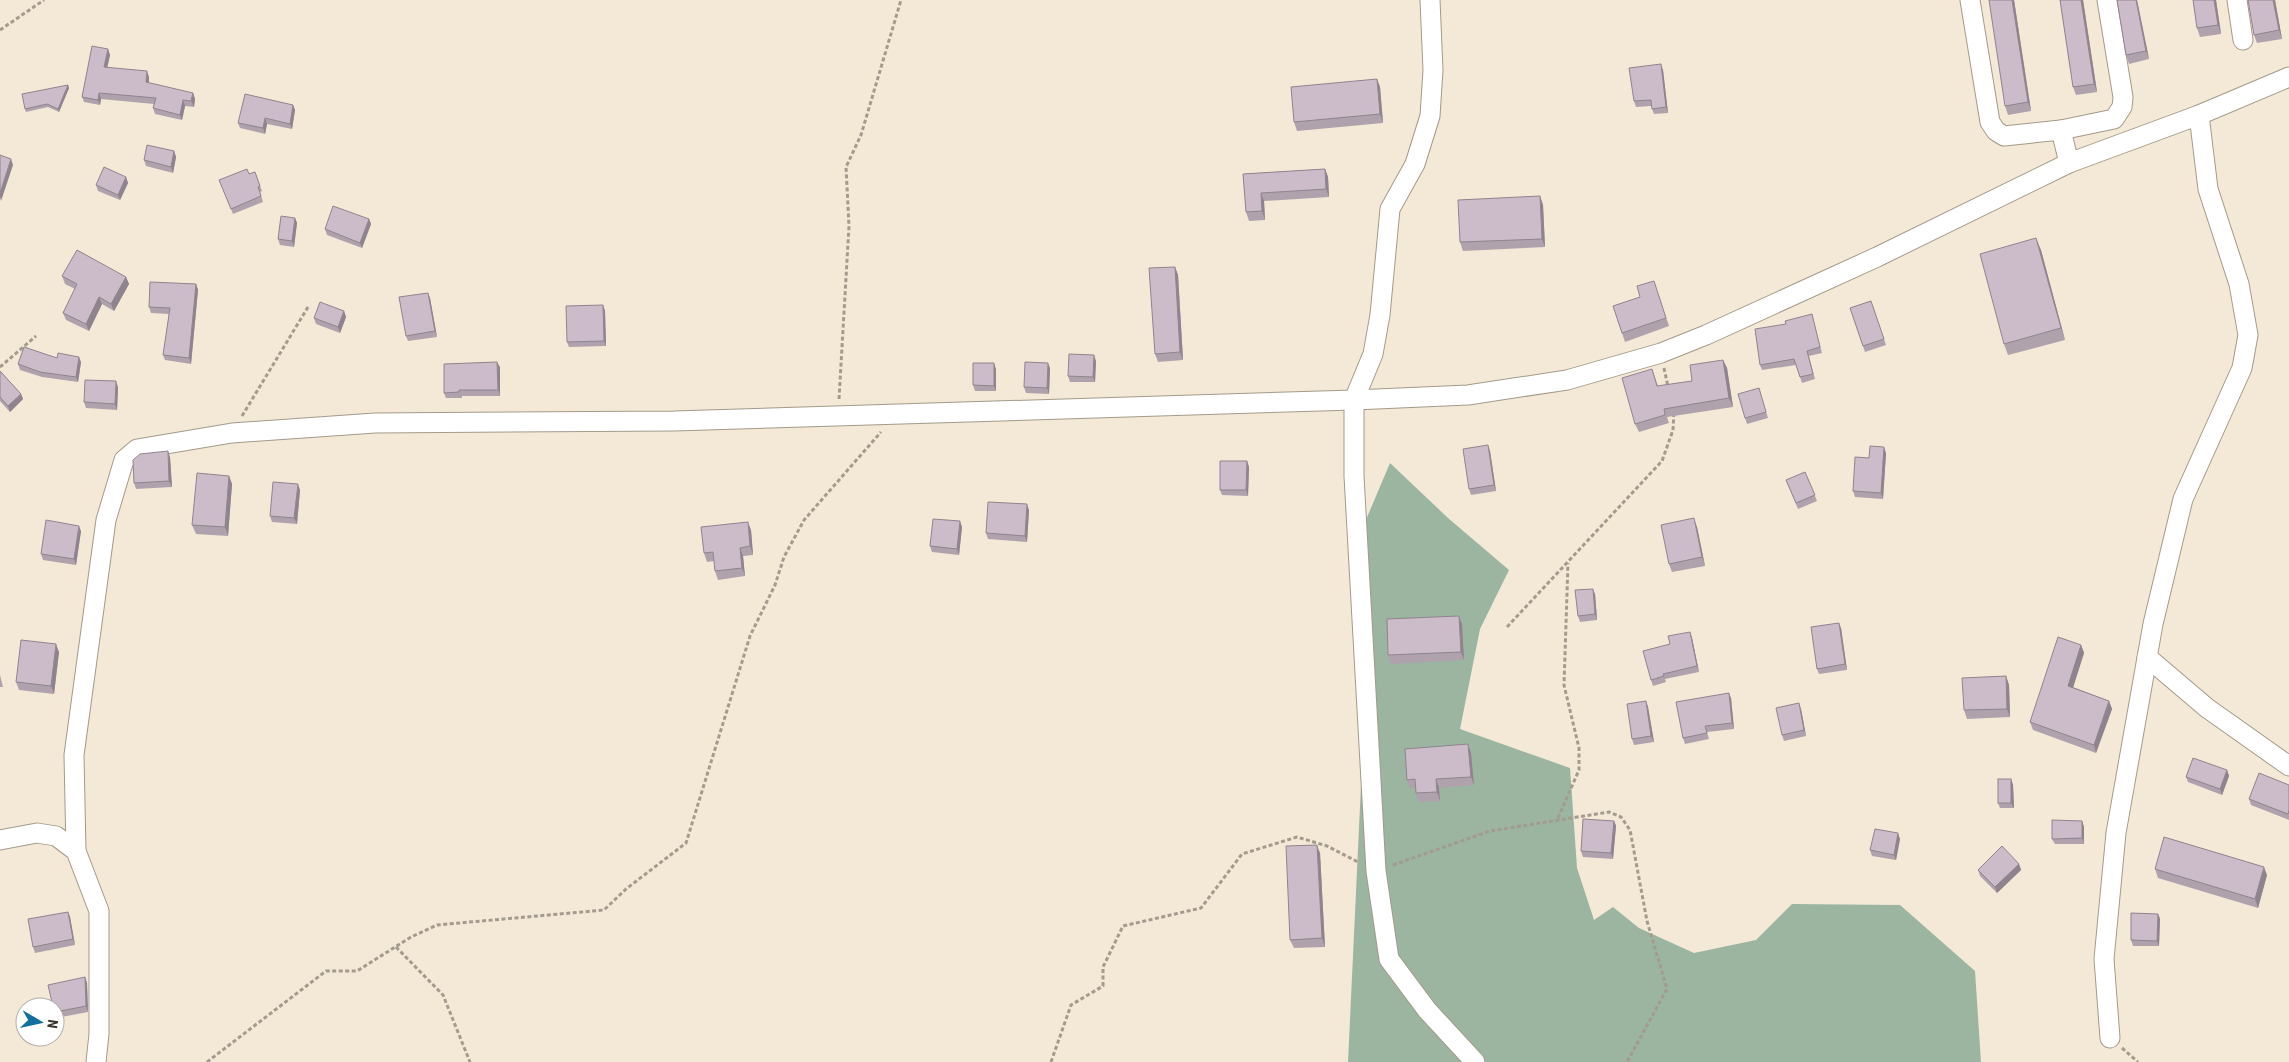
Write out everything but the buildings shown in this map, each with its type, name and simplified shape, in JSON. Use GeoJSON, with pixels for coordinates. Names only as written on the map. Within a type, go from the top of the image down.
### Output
{"type":"FeatureCollection","features":[{"type":"Feature","properties":{"kind":"street"},"geometry":{"type":"LineString","coordinates":[[1430,0],[1433,70],[1430,116],[1415,164],[1390,210],[1380,315],[1375,344],[1354,400],[1354,476],[1376,871],[1389,959],[1427,1010],[1475,1062]]}},
{"type":"Feature","properties":{"kind":"street"},"geometry":{"type":"LineString","coordinates":[[1970,0],[1990,122],[1996,131],[2004,136],[2061,130],[2114,118],[2122,108],[2123,97],[2107,0]]}},
{"type":"Feature","properties":{"kind":"street"},"geometry":{"type":"LineString","coordinates":[[2237,0],[2243,40]]}},
{"type":"Feature","properties":{"kind":"street"},"geometry":{"type":"LineString","coordinates":[[96,1062],[99,1034],[99,912],[76,851],[74,755],[106,520],[124,460],[137,448],[232,433],[375,423],[674,421],[1354,400],[1468,394],[1567,380],[1661,353],[1877,257],[2069,163],[2199,115],[2289,77]]}},
{"type":"Feature","properties":{"kind":"street"},"geometry":{"type":"LineString","coordinates":[[2110,1038],[2104,959],[2116,834],[2153,624],[2183,499],[2242,368],[2248,335],[2239,284],[2208,189],[2199,115]]}},
{"type":"Feature","properties":{"kind":"street"},"geometry":{"type":"LineString","coordinates":[[2061,130],[2069,163]]}},
{"type":"Feature","properties":{"kind":"street"},"geometry":{"type":"LineString","coordinates":[[2147,657],[2207,708],[2289,766]]}},
{"type":"Feature","properties":{"kind":"street"},"geometry":{"type":"LineString","coordinates":[[0,840],[36,833],[56,836],[76,851]]}},
{"type":"Feature","properties":{"kind":"path"},"geometry":{"type":"LineString","coordinates":[[0,30],[44,0]]}},
{"type":"Feature","properties":{"kind":"path"},"geometry":{"type":"LineString","coordinates":[[843,416],[837,395],[849,226],[846,166],[861,135],[901,0]]}},
{"type":"Feature","properties":{"kind":"path"},"geometry":{"type":"LineString","coordinates":[[232,433],[308,307]]}},
{"type":"Feature","properties":{"kind":"path"},"geometry":{"type":"LineString","coordinates":[[0,367],[36,336]]}},
{"type":"Feature","properties":{"kind":"path"},"geometry":{"type":"LineString","coordinates":[[1661,353],[1670,396]]}},
{"type":"Feature","properties":{"kind":"path"},"geometry":{"type":"LineString","coordinates":[[1507,628],[1662,461],[1673,430],[1672,405]]}},
{"type":"Feature","properties":{"kind":"path"},"geometry":{"type":"LineString","coordinates":[[207,1062],[326,971],[357,971],[437,925],[604,910],[626,889],[686,844],[750,636],[775,586],[784,557],[804,520],[897,415]]}},
{"type":"Feature","properties":{"kind":"path"},"geometry":{"type":"LineString","coordinates":[[1557,819],[1579,770],[1579,748],[1564,685],[1568,562]]}},
{"type":"Feature","properties":{"kind":"path"},"geometry":{"type":"LineString","coordinates":[[1051,1062],[1072,1005],[1103,986],[1103,967],[1123,926],[1201,908],[1242,854],[1297,837],[1327,846],[1376,871],[1490,831],[1609,812],[1621,817],[1630,830],[1647,921],[1667,989],[1627,1062]]}},
{"type":"Feature","properties":{"kind":"path"},"geometry":{"type":"LineString","coordinates":[[396,947],[443,995],[470,1062]]}},
{"type":"Feature","properties":{"kind":"green space"},"geometry":{"type":"Polygon","coordinates":[[[1390,463],[1448,518],[1509,570],[1480,629],[1460,729],[1570,768],[1577,868],[1594,920],[1613,907],[1639,928],[1694,953],[1756,940],[1792,904],[1900,905],[1975,971],[1981,1062],[1348,1062],[1367,658],[1357,541],[1390,463]]]}}]}
